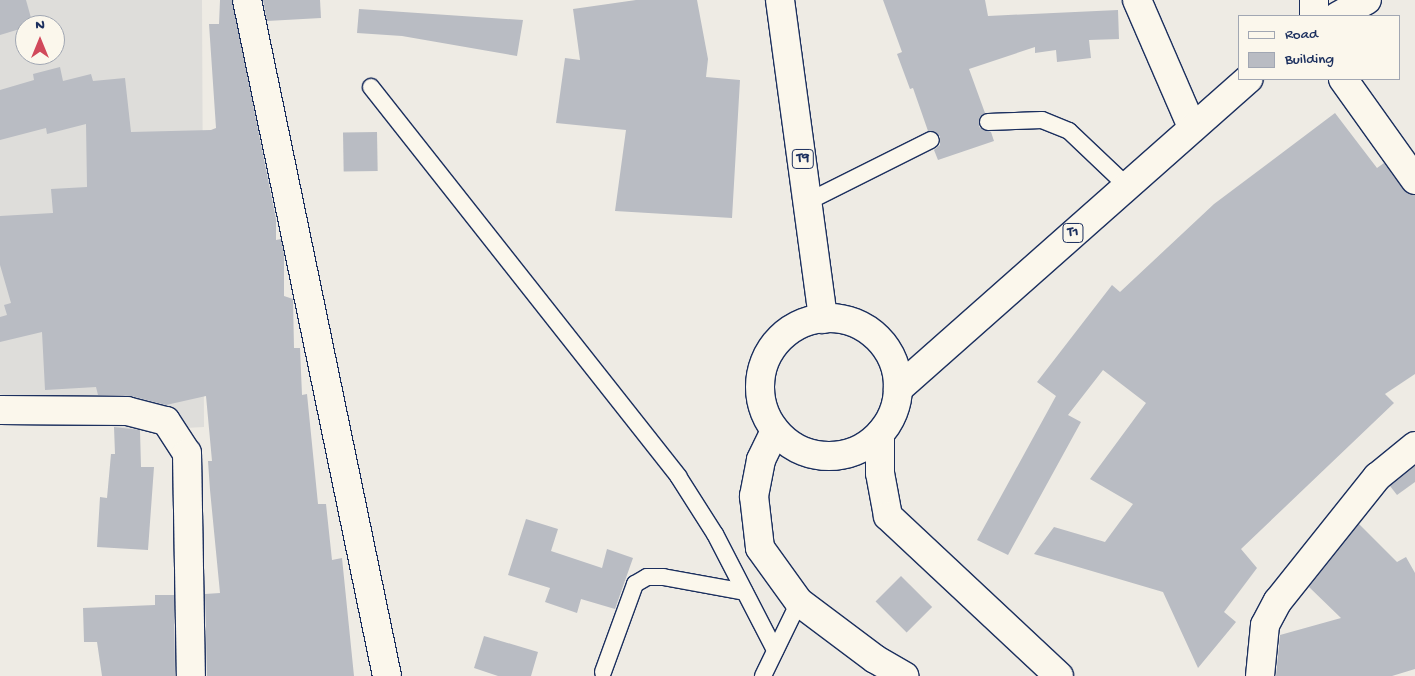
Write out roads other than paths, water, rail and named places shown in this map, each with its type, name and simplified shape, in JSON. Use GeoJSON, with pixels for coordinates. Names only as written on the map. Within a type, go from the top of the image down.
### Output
{"type":"FeatureCollection","features":[{"type":"Feature","properties":{"kind":"main road"},"geometry":{"type":"LineString","coordinates":[[247,0],[297,258],[386,676]]}},
{"type":"Feature","properties":{"kind":"main road","name":"T9"},"geometry":{"type":"LineString","coordinates":[[780,0],[809,201],[822,319]]}},
{"type":"Feature","properties":{"kind":"main road"},"geometry":{"type":"LineString","coordinates":[[1136,0],[1192,127]]}},
{"type":"Feature","properties":{"kind":"main road"},"geometry":{"type":"LineString","coordinates":[[1314,0],[1314,15]]}},
{"type":"Feature","properties":{"kind":"main road"},"geometry":{"type":"LineString","coordinates":[[1340,15],[1367,0]]}},
{"type":"Feature","properties":{"kind":"main road","name":"T1"},"geometry":{"type":"LineString","coordinates":[[898,389],[1126,185],[1247,80]]}},
{"type":"Feature","properties":{"kind":"main road"},"geometry":{"type":"LineString","coordinates":[[1344,80],[1415,180]]}},
{"type":"Feature","properties":{"kind":"main road"},"geometry":{"type":"LineString","coordinates":[[822,319],[856,323],[882,343],[897,373],[896,406],[880,434],[867,445],[835,456],[802,451],[776,432],[761,402],[762,369],[778,340],[791,329],[822,319]]}},
{"type":"Feature","properties":{"kind":"main road"},"geometry":{"type":"LineString","coordinates":[[0,410],[127,411],[166,421],[187,453],[191,676]]}},
{"type":"Feature","properties":{"kind":"main road"},"geometry":{"type":"LineString","coordinates":[[776,432],[761,460],[754,496],[760,548],[800,602],[878,668],[904,676]]}},
{"type":"Feature","properties":{"kind":"main road"},"geometry":{"type":"LineString","coordinates":[[880,434],[880,473],[888,516],[1059,676]]}},
{"type":"Feature","properties":{"kind":"main road"},"geometry":{"type":"LineString","coordinates":[[1260,676],[1265,625],[1278,601],[1377,477],[1415,446]]}},
{"type":"Feature","properties":{"kind":"lane"},"geometry":{"type":"LineString","coordinates":[[370,87],[678,476],[715,534],[776,650]]}},
{"type":"Feature","properties":{"kind":"lane"},"geometry":{"type":"LineString","coordinates":[[988,122],[1042,120],[1069,131],[1126,185]]}},
{"type":"Feature","properties":{"kind":"lane"},"geometry":{"type":"LineString","coordinates":[[809,201],[931,140]]}},
{"type":"Feature","properties":{"kind":"lane"},"geometry":{"type":"LineString","coordinates":[[603,672],[635,584],[641,581],[663,578],[745,592]]}},
{"type":"Feature","properties":{"kind":"lane"},"geometry":{"type":"LineString","coordinates":[[763,676],[800,602]]}}]}
